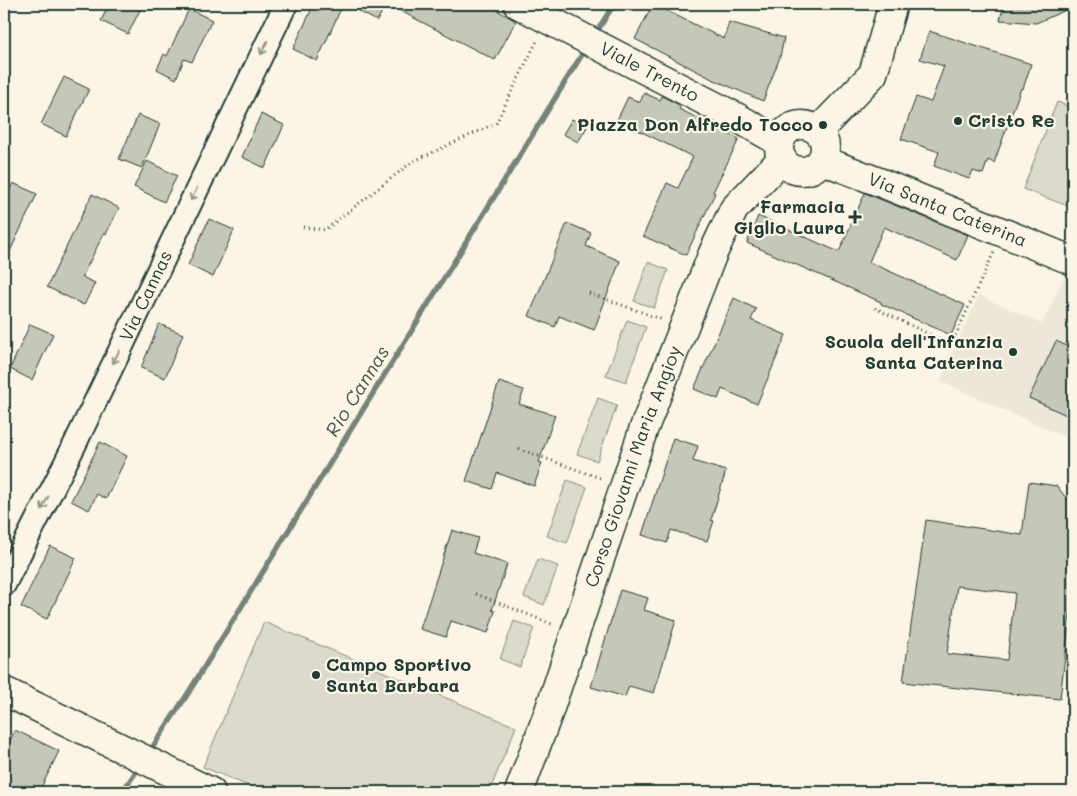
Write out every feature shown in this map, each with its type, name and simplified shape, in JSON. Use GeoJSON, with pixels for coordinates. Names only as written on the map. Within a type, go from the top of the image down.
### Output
{"type":"FeatureCollection","features":[{"type":"Feature","properties":{"kind":"street","name":"Via Cannas"},"geometry":{"type":"LineString","coordinates":[[4,585],[74,446],[286,4]]}},
{"type":"Feature","properties":{"kind":"street","name":"Viale Trento"},"geometry":{"type":"LineString","coordinates":[[518,4],[619,56],[781,150]]}},
{"type":"Feature","properties":{"kind":"street"},"geometry":{"type":"LineString","coordinates":[[818,131],[873,74],[893,4]]}},
{"type":"Feature","properties":{"kind":"street"},"geometry":{"type":"LineString","coordinates":[[804,125],[818,131],[825,145],[825,153],[822,160],[818,165],[805,171],[791,168],[781,150],[783,134],[796,126],[804,125]]}},
{"type":"Feature","properties":{"kind":"street","name":"Corso Giovanni Maria Angioy"},"geometry":{"type":"LineString","coordinates":[[519,792],[548,714],[644,428],[713,253],[734,209],[781,150]]}},
{"type":"Feature","properties":{"kind":"street","name":"Via Santa Caterina"},"geometry":{"type":"LineString","coordinates":[[822,160],[1073,261]]}},
{"type":"Feature","properties":{"kind":"street"},"geometry":{"type":"LineString","coordinates":[[4,691],[211,792]]}},
{"type":"Feature","properties":{"kind":"path"},"geometry":{"type":"LineString","coordinates":[[303,227],[325,230],[412,162],[496,123],[540,36]]}},
{"type":"Feature","properties":{"kind":"path"},"geometry":{"type":"LineString","coordinates":[[875,308],[951,345],[994,251]]}},
{"type":"Feature","properties":{"kind":"path"},"geometry":{"type":"LineString","coordinates":[[589,293],[663,320]]}},
{"type":"Feature","properties":{"kind":"path"},"geometry":{"type":"LineString","coordinates":[[519,449],[603,479]]}},
{"type":"Feature","properties":{"kind":"path"},"geometry":{"type":"LineString","coordinates":[[476,594],[552,624]]}},
{"type":"Feature","properties":{"kind":"shaded area"},"geometry":{"type":"Polygon","coordinates":[[[1057,102],[1073,108],[1073,208],[1023,189],[1057,102]]]}},
{"type":"Feature","properties":{"kind":"shaded area"},"geometry":{"type":"Polygon","coordinates":[[[648,262],[668,270],[654,308],[634,301],[648,262]]]}},
{"type":"Feature","properties":{"kind":"shaded area","name":"Scuola dell'Infanzia Santa Caterina"},"geometry":{"type":"Polygon","coordinates":[[[1065,275],[1073,279],[1073,441],[940,381],[979,295],[1042,324],[1065,275]]]}},
{"type":"Feature","properties":{"kind":"shaded area"},"geometry":{"type":"Polygon","coordinates":[[[627,320],[646,327],[626,382],[606,375],[627,320]]]}},
{"type":"Feature","properties":{"kind":"shaded area"},"geometry":{"type":"Polygon","coordinates":[[[598,398],[617,405],[597,461],[577,454],[598,398]]]}},
{"type":"Feature","properties":{"kind":"shaded area"},"geometry":{"type":"Polygon","coordinates":[[[567,480],[587,487],[567,543],[547,536],[567,480]]]}},
{"type":"Feature","properties":{"kind":"shaded area"},"geometry":{"type":"Polygon","coordinates":[[[538,559],[558,566],[544,605],[524,597],[538,559]]]}},
{"type":"Feature","properties":{"kind":"shaded area"},"geometry":{"type":"Polygon","coordinates":[[[514,621],[534,628],[520,667],[500,659],[514,621]]]}},
{"type":"Feature","properties":{"kind":"shaded area","name":"Campo Sportivo Santa Barbara"},"geometry":{"type":"Polygon","coordinates":[[[264,622],[516,727],[489,792],[263,792],[203,767],[264,622]]]}},
{"type":"Feature","properties":{"kind":"building"},"geometry":{"type":"Polygon","coordinates":[[[109,4],[143,4],[128,34],[101,21],[109,4]]]}},
{"type":"Feature","properties":{"kind":"building"},"geometry":{"type":"Polygon","coordinates":[[[314,4],[343,4],[317,61],[293,49],[314,4]]]}},
{"type":"Feature","properties":{"kind":"building"},"geometry":{"type":"Polygon","coordinates":[[[345,4],[386,4],[377,21],[345,4]]]}},
{"type":"Feature","properties":{"kind":"building"},"geometry":{"type":"Polygon","coordinates":[[[387,4],[486,4],[516,21],[495,60],[387,4]]]}},
{"type":"Feature","properties":{"kind":"building"},"geometry":{"type":"Polygon","coordinates":[[[653,4],[724,39],[729,22],[784,38],[780,57],[763,101],[712,79],[635,39],[653,4]]]}},
{"type":"Feature","properties":{"kind":"building"},"geometry":{"type":"Polygon","coordinates":[[[1004,4],[1018,6],[1073,4],[1073,7],[1036,23],[1000,20],[1004,4]]]}},
{"type":"Feature","properties":{"kind":"building"},"geometry":{"type":"Polygon","coordinates":[[[189,9],[212,20],[192,62],[184,59],[176,79],[157,69],[164,54],[167,56],[189,9]]]}},
{"type":"Feature","properties":{"kind":"building","name":"Cristo Re"},"geometry":{"type":"Polygon","coordinates":[[[929,31],[1031,64],[994,163],[988,160],[983,174],[973,171],[969,179],[934,166],[939,152],[901,139],[916,97],[931,102],[944,66],[920,59],[929,31]]]}},
{"type":"Feature","properties":{"kind":"building"},"geometry":{"type":"Polygon","coordinates":[[[64,77],[89,89],[66,136],[41,124],[64,77]]]}},
{"type":"Feature","properties":{"kind":"building"},"geometry":{"type":"Polygon","coordinates":[[[644,93],[660,100],[662,96],[681,106],[679,109],[739,139],[713,192],[715,193],[686,255],[643,236],[667,183],[678,188],[693,157],[617,120],[628,97],[640,102],[644,93]]]}},
{"type":"Feature","properties":{"kind":"building"},"geometry":{"type":"Polygon","coordinates":[[[261,114],[284,125],[265,168],[242,157],[261,114]]]}},
{"type":"Feature","properties":{"kind":"building"},"geometry":{"type":"Polygon","coordinates":[[[138,115],[160,124],[142,168],[119,159],[138,115]]]}},
{"type":"Feature","properties":{"kind":"building"},"geometry":{"type":"Polygon","coordinates":[[[572,119],[587,127],[578,142],[563,134],[572,119]]]}},
{"type":"Feature","properties":{"kind":"building"},"geometry":{"type":"Polygon","coordinates":[[[147,161],[177,176],[164,202],[134,187],[147,161]]]}},
{"type":"Feature","properties":{"kind":"building"},"geometry":{"type":"Polygon","coordinates":[[[13,183],[37,194],[4,264],[4,202],[13,183]]]}},
{"type":"Feature","properties":{"kind":"building"},"geometry":{"type":"Polygon","coordinates":[[[865,193],[968,235],[957,260],[884,227],[869,262],[965,305],[951,335],[747,243],[758,216],[839,252],[865,193]]]}},
{"type":"Feature","properties":{"kind":"building"},"geometry":{"type":"Polygon","coordinates":[[[92,194],[119,208],[82,277],[95,283],[84,305],[47,287],[92,194]]]}},
{"type":"Feature","properties":{"kind":"building"},"geometry":{"type":"Polygon","coordinates":[[[209,219],[234,230],[213,277],[188,265],[209,219]]]}},
{"type":"Feature","properties":{"kind":"building"},"geometry":{"type":"Polygon","coordinates":[[[567,223],[591,233],[586,246],[620,261],[594,330],[559,316],[555,327],[529,316],[567,223]]]}},
{"type":"Feature","properties":{"kind":"building"},"geometry":{"type":"Polygon","coordinates":[[[734,298],[756,309],[751,320],[786,335],[757,404],[722,389],[718,399],[694,389],[734,298]]]}},
{"type":"Feature","properties":{"kind":"building"},"geometry":{"type":"Polygon","coordinates":[[[30,324],[53,334],[32,380],[10,369],[30,324]]]}},
{"type":"Feature","properties":{"kind":"building"},"geometry":{"type":"Polygon","coordinates":[[[159,324],[183,334],[165,378],[141,368],[159,324]]]}},
{"type":"Feature","properties":{"kind":"building"},"geometry":{"type":"Polygon","coordinates":[[[1056,341],[1073,349],[1073,418],[1029,398],[1056,341]]]}},
{"type":"Feature","properties":{"kind":"building"},"geometry":{"type":"Polygon","coordinates":[[[499,382],[524,390],[519,404],[555,415],[539,462],[542,463],[534,486],[497,473],[492,489],[466,481],[499,382]]]}},
{"type":"Feature","properties":{"kind":"building"},"geometry":{"type":"Polygon","coordinates":[[[673,438],[698,446],[693,461],[726,471],[711,520],[714,521],[707,541],[671,530],[667,543],[642,535],[673,438]]]}},
{"type":"Feature","properties":{"kind":"building"},"geometry":{"type":"Polygon","coordinates":[[[100,442],[127,456],[106,499],[97,494],[89,510],[71,501],[100,442]]]}},
{"type":"Feature","properties":{"kind":"building"},"geometry":{"type":"Polygon","coordinates":[[[1029,482],[1057,486],[1073,507],[1073,614],[1070,614],[1060,699],[903,682],[926,520],[1022,535],[1029,482]],[[957,586],[947,654],[1007,660],[1015,593],[957,586]]]}},
{"type":"Feature","properties":{"kind":"building"},"geometry":{"type":"Polygon","coordinates":[[[452,530],[478,538],[473,553],[507,564],[492,610],[495,611],[488,633],[451,621],[446,637],[420,629],[452,530]]]}},
{"type":"Feature","properties":{"kind":"building"},"geometry":{"type":"Polygon","coordinates":[[[50,546],[76,558],[47,619],[21,607],[50,546]]]}},
{"type":"Feature","properties":{"kind":"building"},"geometry":{"type":"Polygon","coordinates":[[[620,590],[648,598],[644,610],[676,620],[654,693],[629,686],[625,697],[591,687],[620,590]]]}},
{"type":"Feature","properties":{"kind":"building"},"geometry":{"type":"Polygon","coordinates":[[[15,730],[59,751],[39,792],[4,792],[4,753],[15,730]]]}},
{"type":"Feature","properties":{"kind":"waterway","name":"Rio Cannas"},"geometry":{"type":"LineString","coordinates":[[594,36],[614,4]]}},
{"type":"Feature","properties":{"kind":"waterway","name":"Rio Cannas"},"geometry":{"type":"LineString","coordinates":[[148,754],[187,695],[586,48]]}},
{"type":"Feature","properties":{"kind":"waterway","name":"Rio Cannas"},"geometry":{"type":"LineString","coordinates":[[122,792],[140,766]]}},
{"type":"Feature","properties":{"kind":"place","name":"Cristo Re"},"geometry":{"type":"Point","coordinates":[958,121]}},
{"type":"Feature","properties":{"kind":"place","name":"Piazza Don Alfredo Tocco"},"geometry":{"type":"Point","coordinates":[823,125]}},
{"type":"Feature","properties":{"kind":"place","name":"Farmacia Giglio Laura"},"geometry":{"type":"Point","coordinates":[855,217]}},
{"type":"Feature","properties":{"kind":"place","name":"Scuola dell'Infanzia Santa Caterina"},"geometry":{"type":"Point","coordinates":[1013,352]}},
{"type":"Feature","properties":{"kind":"place","name":"Campo Sportivo Santa Barbara"},"geometry":{"type":"Point","coordinates":[316,675]}}]}
